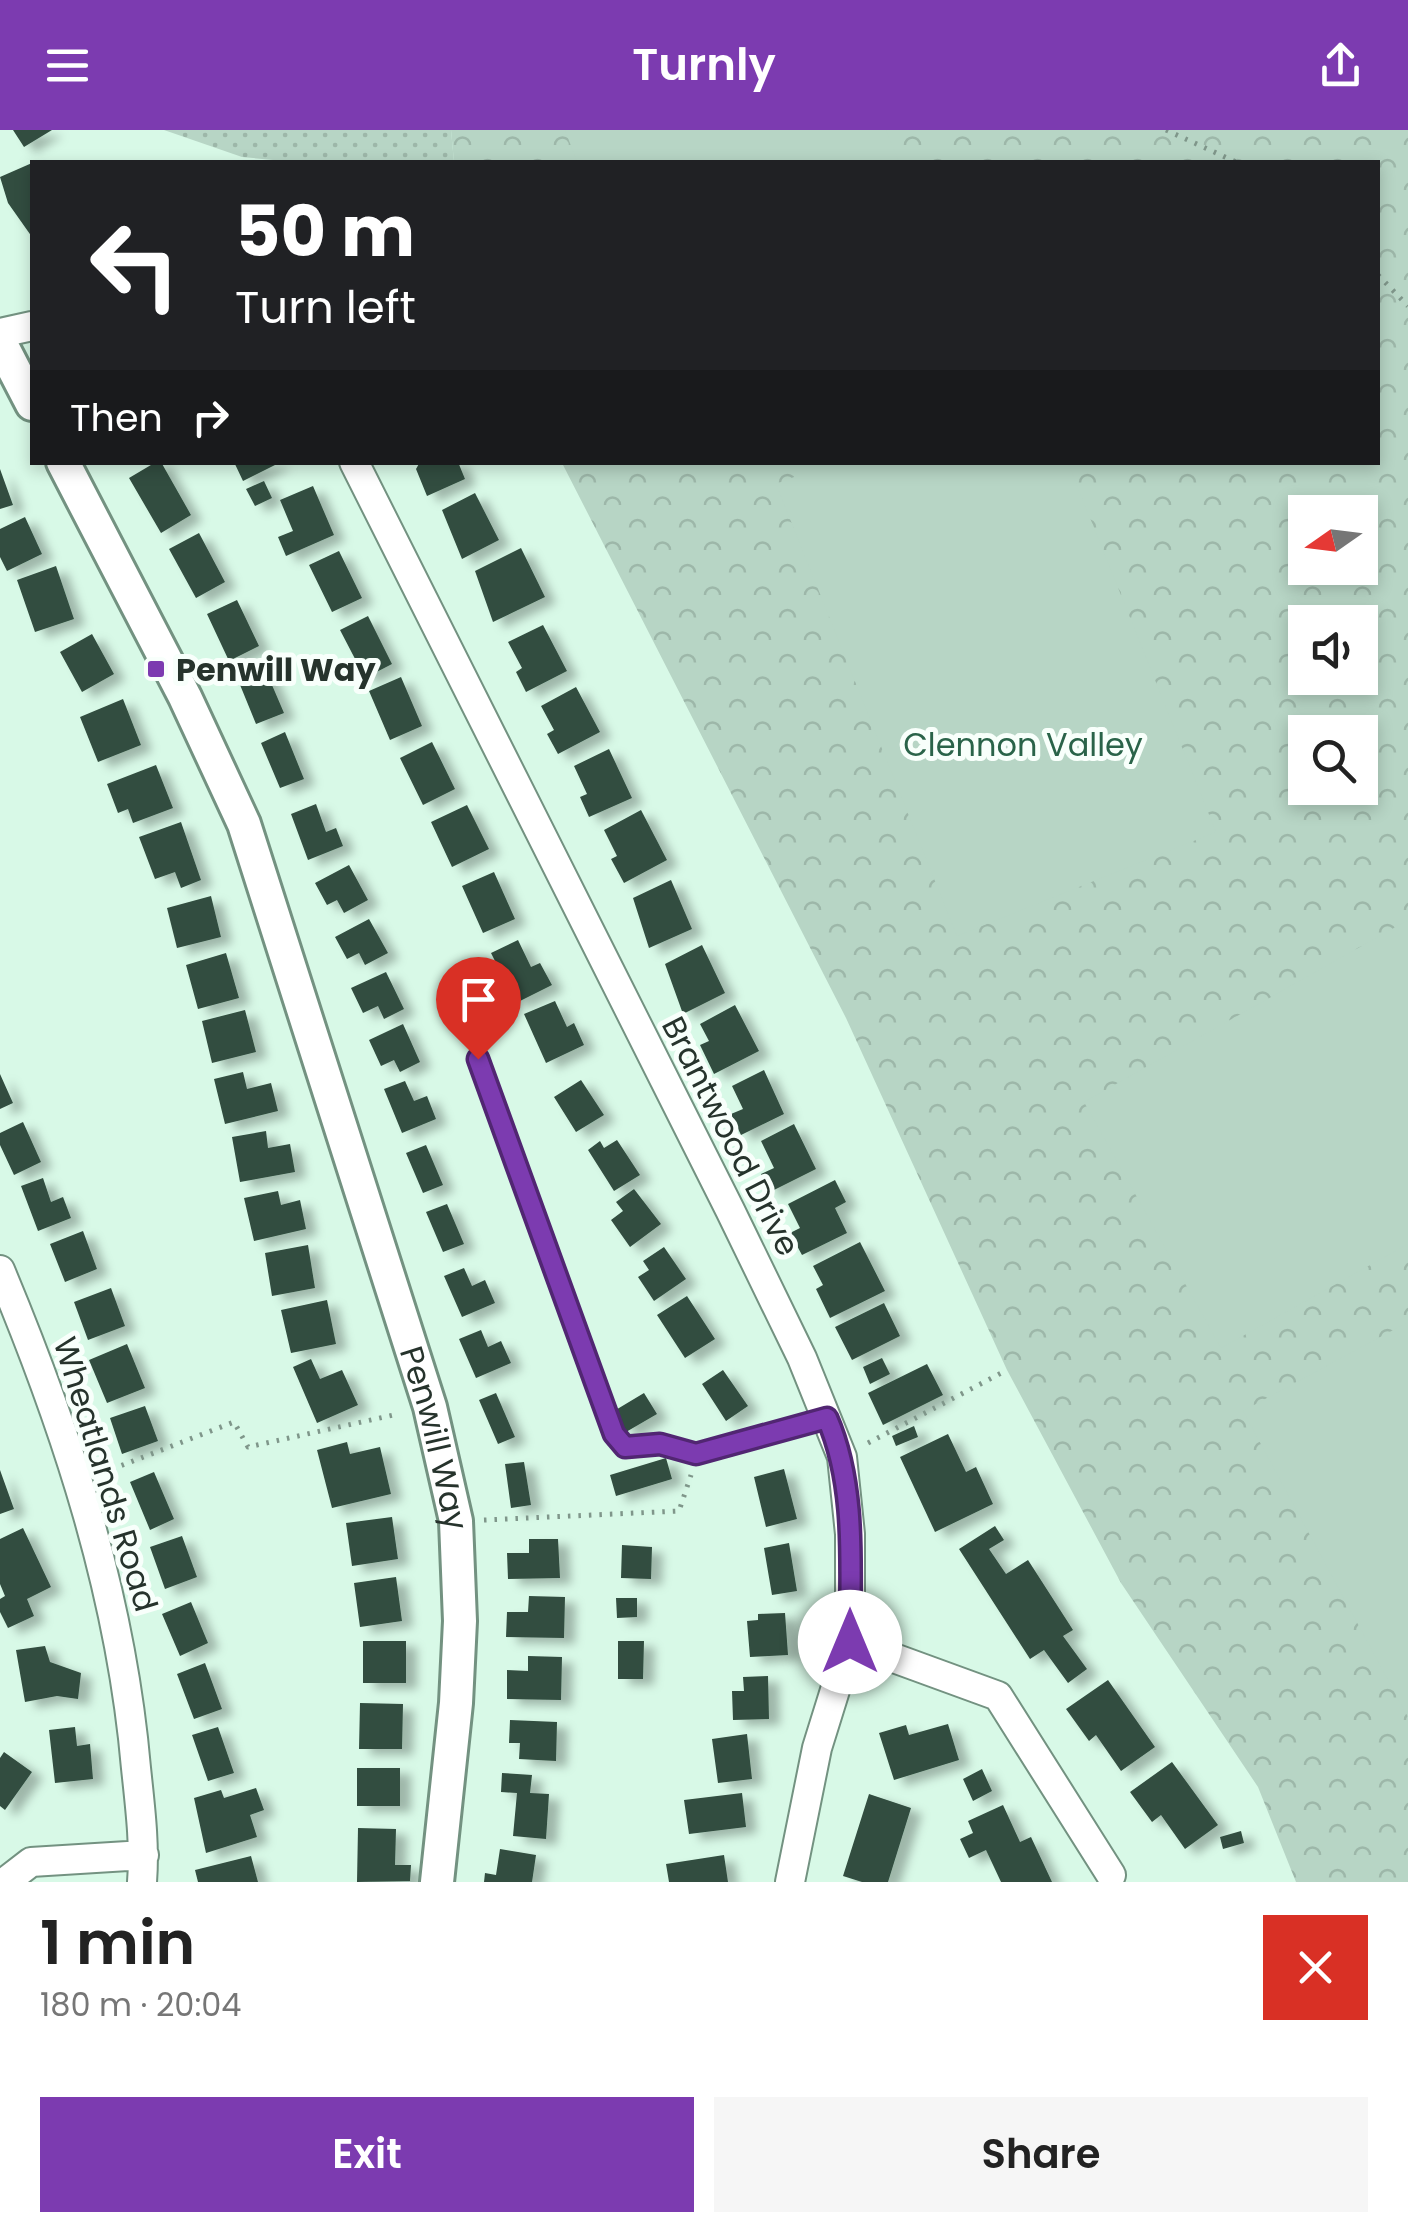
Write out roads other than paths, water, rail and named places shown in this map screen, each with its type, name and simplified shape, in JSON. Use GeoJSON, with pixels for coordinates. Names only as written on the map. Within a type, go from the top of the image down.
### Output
{"type":"FeatureCollection","features":[{"type":"Feature","properties":{"kind":"street"},"geometry":{"type":"LineString","coordinates":[[0,334],[30,326]]}},
{"type":"Feature","properties":{"kind":"street"},"geometry":{"type":"LineString","coordinates":[[0,342],[30,400]]}},
{"type":"Feature","properties":{"kind":"street","name":"Penwill Way"},"geometry":{"type":"LineString","coordinates":[[65,465],[185,697],[244,824],[430,1407],[456,1521],[460,1621],[456,1703],[437,1882]]}},
{"type":"Feature","properties":{"kind":"street","name":"Brantwood Drive"},"geometry":{"type":"LineString","coordinates":[[356,465],[730,1210],[842,1457],[850,1534],[850,1642],[817,1748],[790,1882]]}},
{"type":"Feature","properties":{"kind":"street","name":"Wheatlands Road"},"geometry":{"type":"LineString","coordinates":[[0,1270],[79,1482],[117,1621],[133,1728],[143,1869]]}},
{"type":"Feature","properties":{"kind":"street"},"geometry":{"type":"LineString","coordinates":[[850,1642],[998,1696],[1112,1875]]}},
{"type":"Feature","properties":{"kind":"street"},"geometry":{"type":"LineString","coordinates":[[5,1882],[30,1862],[143,1869]]}},
{"type":"Feature","properties":{"kind":"lane"},"geometry":{"type":"LineString","coordinates":[[478,1059],[614,1434],[625,1447],[660,1444],[696,1454],[827,1418]]}},
{"type":"Feature","properties":{"kind":"place","name":"Penwill Way"},"geometry":{"type":"Point","coordinates":[156,669]}},
{"type":"Feature","properties":{"kind":"park label","name":"Clennon Valley"},"geometry":{"type":"Point","coordinates":[1023,744]}}]}
